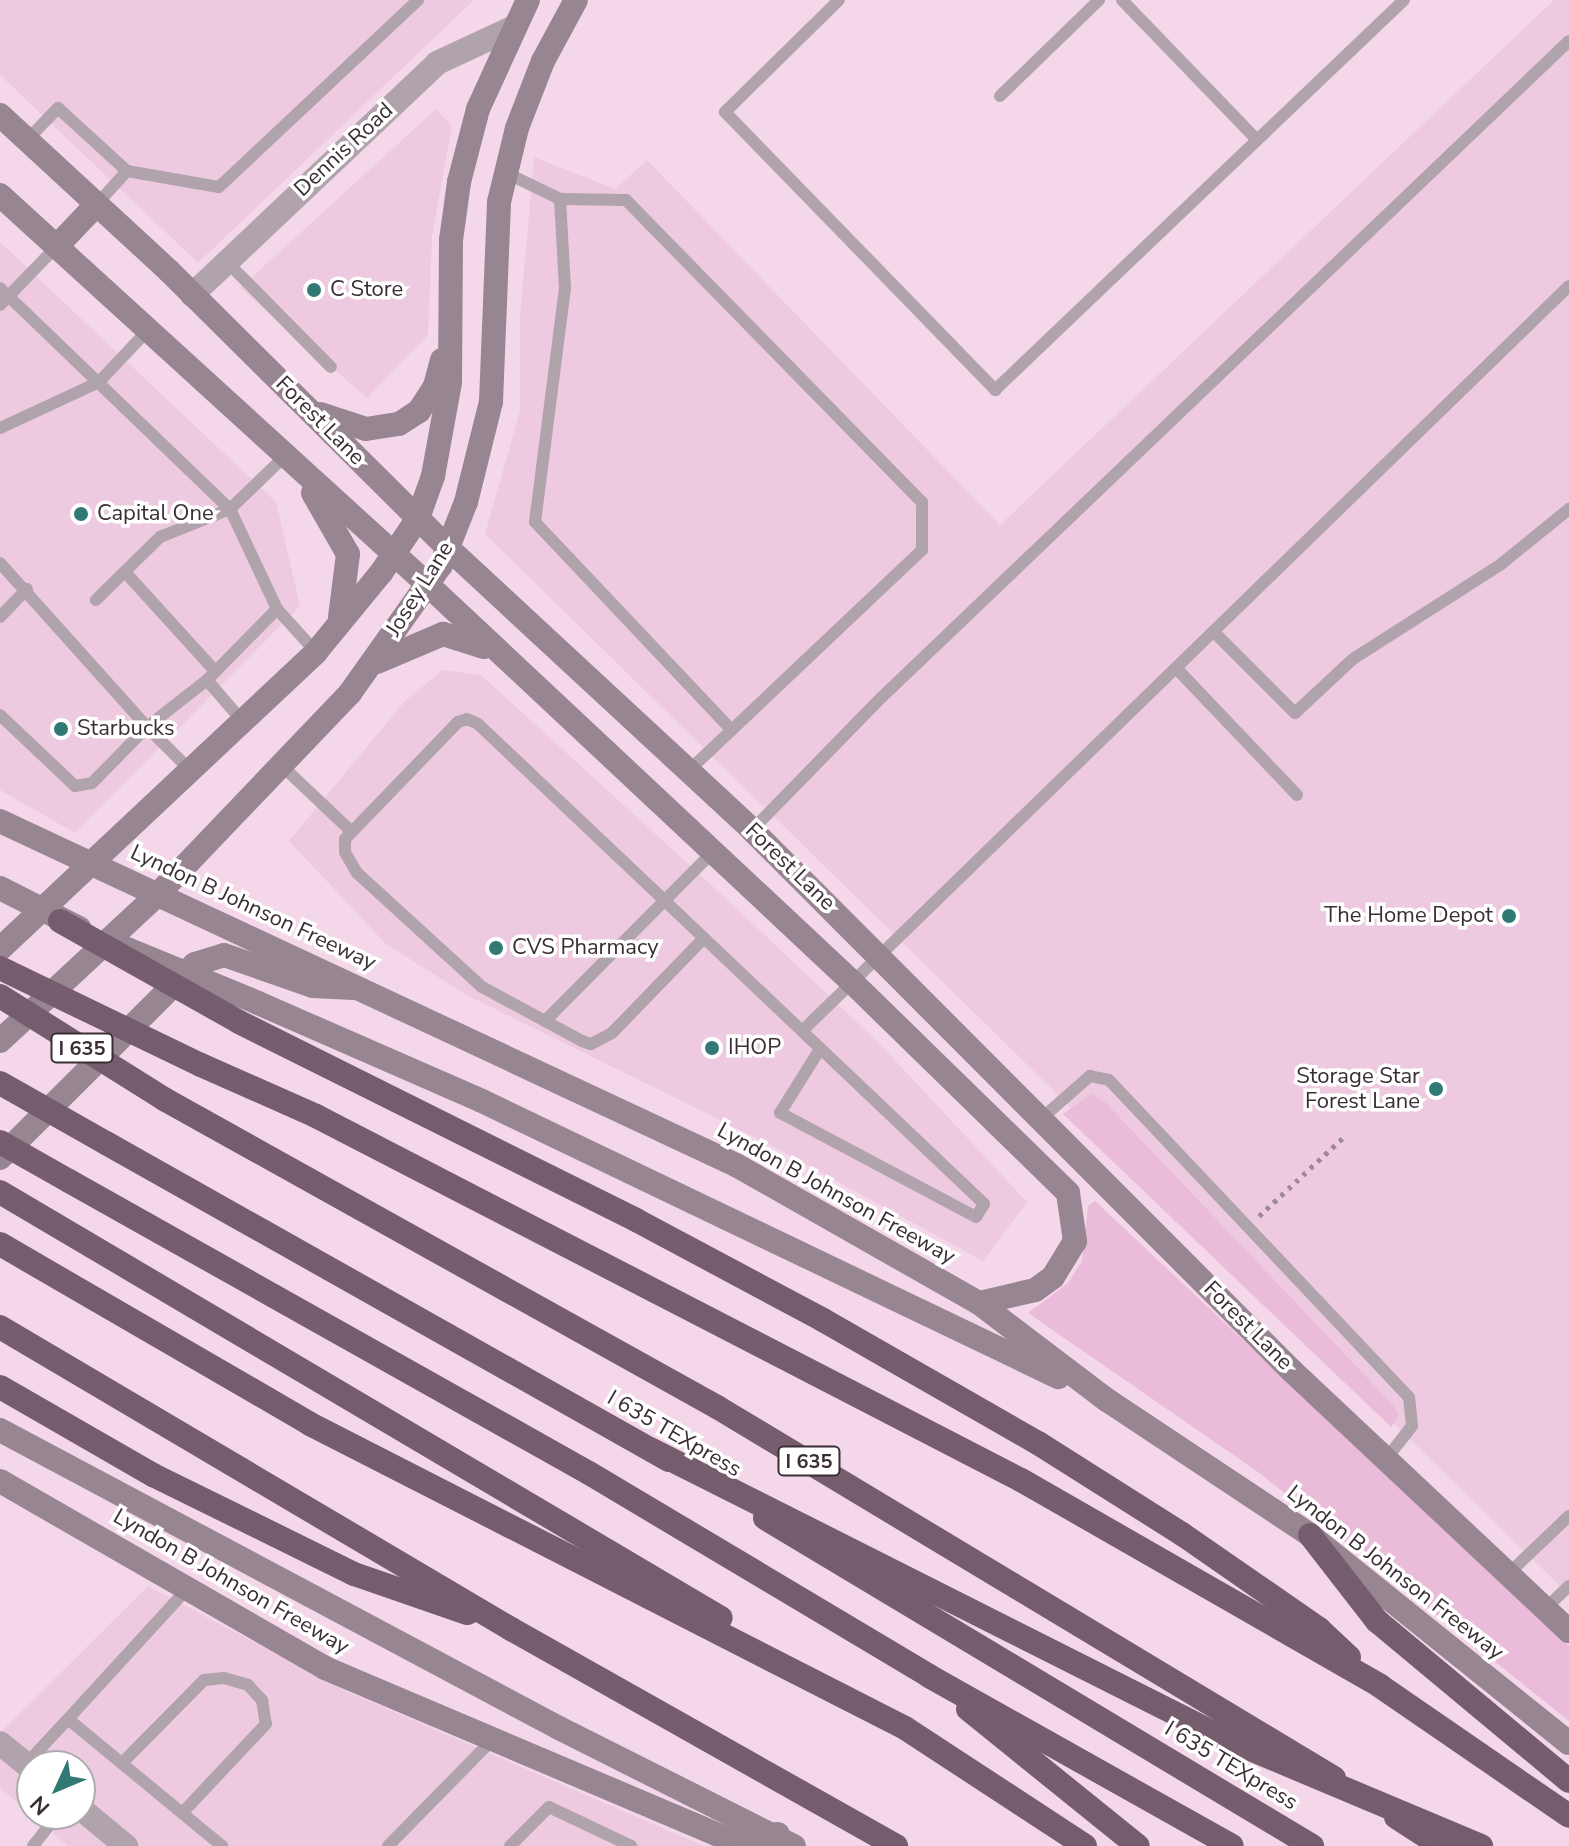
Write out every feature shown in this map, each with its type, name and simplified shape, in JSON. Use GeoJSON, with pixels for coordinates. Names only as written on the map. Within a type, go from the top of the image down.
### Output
{"type":"FeatureCollection","features":[{"type":"Feature","properties":{"kind":"highway"},"geometry":{"type":"LineString","coordinates":[[60,921],[239,1022],[636,1220],[1025,1435],[1319,1629],[1380,1686]]}},
{"type":"Feature","properties":{"kind":"highway"},"geometry":{"type":"LineString","coordinates":[[0,968],[201,1065],[316,1116],[802,1363],[1021,1480],[1380,1686],[1569,1816]]}},
{"type":"Feature","properties":{"kind":"highway","name":"I 635"},"geometry":{"type":"LineString","coordinates":[[0,996],[164,1099],[895,1511],[1239,1716],[1441,1846]]}},
{"type":"Feature","properties":{"kind":"highway","name":"I 635 TEXpress"},"geometry":{"type":"LineString","coordinates":[[0,1083],[652,1450],[1312,1846]]}},
{"type":"Feature","properties":{"kind":"highway"},"geometry":{"type":"LineString","coordinates":[[0,1142],[589,1473],[929,1676],[1232,1846]]}},
{"type":"Feature","properties":{"kind":"highway"},"geometry":{"type":"LineString","coordinates":[[0,1192],[364,1403],[905,1728],[1085,1846]]}},
{"type":"Feature","properties":{"kind":"highway"},"geometry":{"type":"LineString","coordinates":[[0,1244],[310,1424],[905,1728]]}},
{"type":"Feature","properties":{"kind":"highway"},"geometry":{"type":"LineString","coordinates":[[0,1327],[511,1629],[896,1846]]}},
{"type":"Feature","properties":{"kind":"highway"},"geometry":{"type":"LineString","coordinates":[[0,1387],[153,1475],[354,1574],[511,1629]]}},
{"type":"Feature","properties":{"kind":"highway"},"geometry":{"type":"LineString","coordinates":[[652,1450],[1224,1738],[1481,1846]]}},
{"type":"Feature","properties":{"kind":"highway"},"geometry":{"type":"LineString","coordinates":[[1310,1535],[1377,1621],[1569,1781]]}},
{"type":"Feature","properties":{"kind":"highway"},"geometry":{"type":"LineString","coordinates":[[929,1676],[1138,1846]]}},
{"type":"Feature","properties":{"kind":"main road","name":"Josey Lane"},"geometry":{"type":"LineString","coordinates":[[0,949],[316,652],[394,555],[418,518],[442,435],[450,330],[451,240],[464,164],[478,109],[512,28],[528,0]]}},
{"type":"Feature","properties":{"kind":"main road","name":"Josey Lane"},"geometry":{"type":"LineString","coordinates":[[0,1041],[159,893],[281,765],[372,665],[428,585],[448,548],[466,502],[491,402],[496,243],[506,173],[543,61],[576,0]]}},
{"type":"Feature","properties":{"kind":"main road","name":"Forest Lane"},"geometry":{"type":"LineString","coordinates":[[0,115],[192,295],[448,548],[752,830],[1386,1459],[1569,1631]]}},
{"type":"Feature","properties":{"kind":"main road"},"geometry":{"type":"LineString","coordinates":[[464,164],[506,173]]}},
{"type":"Feature","properties":{"kind":"main road","name":"Forest Lane"},"geometry":{"type":"LineString","coordinates":[[0,195],[428,585],[852,982],[1068,1193],[1075,1241],[1053,1277],[1035,1290],[979,1303]]}},
{"type":"Feature","properties":{"kind":"main road"},"geometry":{"type":"LineString","coordinates":[[57,246],[96,205]]}},
{"type":"Feature","properties":{"kind":"main road"},"geometry":{"type":"LineString","coordinates":[[305,406],[336,422],[366,429],[399,424],[419,411],[435,386],[450,330]]}},
{"type":"Feature","properties":{"kind":"main road"},"geometry":{"type":"LineString","coordinates":[[286,455],[348,554],[338,625]]}},
{"type":"Feature","properties":{"kind":"main road"},"geometry":{"type":"LineString","coordinates":[[372,665],[420,640],[443,634],[499,653]]}},
{"type":"Feature","properties":{"kind":"main road","name":"Lyndon B Johnson Freeway"},"geometry":{"type":"LineString","coordinates":[[0,821],[363,988],[736,1165],[979,1303],[1107,1400],[1310,1535],[1569,1743]]}},
{"type":"Feature","properties":{"kind":"main road"},"geometry":{"type":"LineString","coordinates":[[0,888],[60,921],[482,1101],[1107,1400]]}},
{"type":"Feature","properties":{"kind":"main road"},"geometry":{"type":"LineString","coordinates":[[0,1158],[195,964],[224,955],[313,986],[363,988]]}},
{"type":"Feature","properties":{"kind":"main road"},"geometry":{"type":"LineString","coordinates":[[1017,1141],[1042,1118]]}},
{"type":"Feature","properties":{"kind":"main road"},"geometry":{"type":"LineString","coordinates":[[0,1430],[559,1728],[786,1840]]}},
{"type":"Feature","properties":{"kind":"main road","name":"Lyndon B Johnson Freeway"},"geometry":{"type":"LineString","coordinates":[[0,1481],[325,1668],[740,1844],[786,1840]]}},
{"type":"Feature","properties":{"kind":"street","name":"Dennis Road"},"geometry":{"type":"LineString","coordinates":[[192,295],[437,63],[512,28]]}},
{"type":"Feature","properties":{"kind":"street"},"geometry":{"type":"LineString","coordinates":[[0,1743],[16,1756]]}},
{"type":"Feature","properties":{"kind":"street"},"geometry":{"type":"LineString","coordinates":[[96,1821],[126,1846]]}},
{"type":"Feature","properties":{"kind":"lane"},"geometry":{"type":"LineString","coordinates":[[27,140],[58,108],[127,171],[219,187],[418,0]]}},
{"type":"Feature","properties":{"kind":"lane"},"geometry":{"type":"LineString","coordinates":[[839,0],[725,112],[995,390],[1404,0]]}},
{"type":"Feature","properties":{"kind":"lane"},"geometry":{"type":"LineString","coordinates":[[1000,96],[1099,0]]}},
{"type":"Feature","properties":{"kind":"lane"},"geometry":{"type":"LineString","coordinates":[[1122,0],[1257,140]]}},
{"type":"Feature","properties":{"kind":"lane"},"geometry":{"type":"LineString","coordinates":[[752,830],[903,677],[1569,41]]}},
{"type":"Feature","properties":{"kind":"lane"},"geometry":{"type":"LineString","coordinates":[[96,205],[127,171]]}},
{"type":"Feature","properties":{"kind":"lane"},"geometry":{"type":"LineString","coordinates":[[506,173],[560,199],[626,200],[922,502],[922,550],[689,770]]}},
{"type":"Feature","properties":{"kind":"lane"},"geometry":{"type":"LineString","coordinates":[[560,199],[565,288],[535,522],[732,730]]}},
{"type":"Feature","properties":{"kind":"lane"},"geometry":{"type":"LineString","coordinates":[[57,246],[3,296],[99,382],[230,509],[277,609],[316,652]]}},
{"type":"Feature","properties":{"kind":"lane"},"geometry":{"type":"LineString","coordinates":[[226,261],[331,367]]}},
{"type":"Feature","properties":{"kind":"lane"},"geometry":{"type":"LineString","coordinates":[[802,1031],[1569,286]]}},
{"type":"Feature","properties":{"kind":"lane"},"geometry":{"type":"LineString","coordinates":[[0,428],[99,382],[148,330]]}},
{"type":"Feature","properties":{"kind":"lane"},"geometry":{"type":"LineString","coordinates":[[96,600],[160,537],[230,509],[286,455]]}},
{"type":"Feature","properties":{"kind":"lane"},"geometry":{"type":"LineString","coordinates":[[1215,633],[1295,713],[1353,659],[1500,565],[1569,509]]}},
{"type":"Feature","properties":{"kind":"lane"},"geometry":{"type":"LineString","coordinates":[[0,563],[27,589],[147,727],[191,771]]}},
{"type":"Feature","properties":{"kind":"lane"},"geometry":{"type":"LineString","coordinates":[[125,572],[211,676],[243,722]]}},
{"type":"Feature","properties":{"kind":"lane"},"geometry":{"type":"LineString","coordinates":[[0,617],[27,589]]}},
{"type":"Feature","properties":{"kind":"lane"},"geometry":{"type":"LineString","coordinates":[[0,715],[75,786],[92,783],[147,727],[211,676],[277,609]]}},
{"type":"Feature","properties":{"kind":"lane"},"geometry":{"type":"LineString","coordinates":[[1177,669],[1297,795]]}},
{"type":"Feature","properties":{"kind":"lane"},"geometry":{"type":"LineString","coordinates":[[704,938],[602,1040],[582,1041],[482,987],[357,873],[345,852],[349,829],[467,719],[665,901],[704,938],[802,1031],[820,1049],[984,1204],[976,1217],[780,1113],[820,1049]]}},
{"type":"Feature","properties":{"kind":"lane"},"geometry":{"type":"LineString","coordinates":[[281,765],[349,829]]}},
{"type":"Feature","properties":{"kind":"lane"},"geometry":{"type":"LineString","coordinates":[[545,1021],[712,853]]}},
{"type":"Feature","properties":{"kind":"lane"},"geometry":{"type":"LineString","coordinates":[[1042,1118],[1090,1076],[1109,1080],[1409,1397],[1412,1426],[1386,1459]]}},
{"type":"Feature","properties":{"kind":"lane"},"geometry":{"type":"LineString","coordinates":[[1508,1574],[1569,1516]]}},
{"type":"Feature","properties":{"kind":"lane"},"geometry":{"type":"LineString","coordinates":[[1545,1609],[1569,1586]]}},
{"type":"Feature","properties":{"kind":"lane"},"geometry":{"type":"LineString","coordinates":[[43,1750],[189,1587]]}},
{"type":"Feature","properties":{"kind":"lane"},"geometry":{"type":"LineString","coordinates":[[122,1763],[204,1680],[224,1678],[248,1685],[262,1700],[266,1724],[182,1813]]}},
{"type":"Feature","properties":{"kind":"lane"},"geometry":{"type":"LineString","coordinates":[[68,1719],[222,1846]]}},
{"type":"Feature","properties":{"kind":"lane"},"geometry":{"type":"LineString","coordinates":[[388,1846],[494,1738]]}},
{"type":"Feature","properties":{"kind":"lane"},"geometry":{"type":"LineString","coordinates":[[510,1846],[549,1807],[631,1846]]}},
{"type":"Feature","properties":{"kind":"lane"},"geometry":{"type":"LineString","coordinates":[[33,1846],[46,1830]]}},
{"type":"Feature","properties":{"kind":"path"},"geometry":{"type":"LineString","coordinates":[[144,852],[159,858]]}},
{"type":"Feature","properties":{"kind":"path"},"geometry":{"type":"LineString","coordinates":[[1247,1226],[1346,1135]]}},
{"type":"Feature","properties":{"kind":"shaded area"},"geometry":{"type":"Polygon","coordinates":[[[0,0],[474,0],[198,263],[0,75],[0,0]]]}},
{"type":"Feature","properties":{"kind":"shaded area"},"geometry":{"type":"Polygon","coordinates":[[[1554,0],[1569,0],[1569,1595],[485,534],[520,411],[520,316],[534,157],[615,189],[647,160],[1000,525],[1554,0]]]}},
{"type":"Feature","properties":{"kind":"shaded area"},"geometry":{"type":"Polygon","coordinates":[[[436,109],[452,126],[432,236],[428,335],[367,398],[240,288],[436,109]]]}},
{"type":"Feature","properties":{"kind":"shaded area"},"geometry":{"type":"Polygon","coordinates":[[[0,242],[276,502],[300,606],[75,833],[0,790],[0,242]]]}},
{"type":"Feature","properties":{"kind":"shaded area"},"geometry":{"type":"Polygon","coordinates":[[[443,670],[481,675],[878,1042],[1027,1202],[983,1261],[774,1147],[463,993],[385,943],[289,841],[404,702],[443,670]]]}},
{"type":"Feature","properties":{"kind":"shaded area"},"geometry":{"type":"Polygon","coordinates":[[[1091,1094],[1106,1103],[1393,1405],[1399,1415],[1391,1427],[1063,1114],[1091,1094]]]}},
{"type":"Feature","properties":{"kind":"shaded area"},"geometry":{"type":"Polygon","coordinates":[[[1095,1201],[1569,1646],[1569,1721],[1258,1472],[1028,1313],[1068,1283],[1082,1261],[1088,1206],[1095,1201]]]}},
{"type":"Feature","properties":{"kind":"shaded area"},"geometry":{"type":"Polygon","coordinates":[[[148,1586],[348,1692],[704,1846],[68,1846],[49,1830],[96,1830],[96,1750],[16,1750],[16,1802],[0,1788],[0,1733],[148,1586]]]}},
{"type":"Feature","properties":{"kind":"place","name":"C Store"},"geometry":{"type":"Point","coordinates":[314,290]}},
{"type":"Feature","properties":{"kind":"place","name":"Capital One"},"geometry":{"type":"Point","coordinates":[81,514]}},
{"type":"Feature","properties":{"kind":"place","name":"Starbucks"},"geometry":{"type":"Point","coordinates":[61,729]}},
{"type":"Feature","properties":{"kind":"place","name":"The Home Depot"},"geometry":{"type":"Point","coordinates":[1509,916]}},
{"type":"Feature","properties":{"kind":"place","name":"CVS Pharmacy"},"geometry":{"type":"Point","coordinates":[496,948]}},
{"type":"Feature","properties":{"kind":"place","name":"IHOP"},"geometry":{"type":"Point","coordinates":[712,1048]}},
{"type":"Feature","properties":{"kind":"place","name":"Storage Star Forest Lane"},"geometry":{"type":"Point","coordinates":[1436,1089]}}]}
